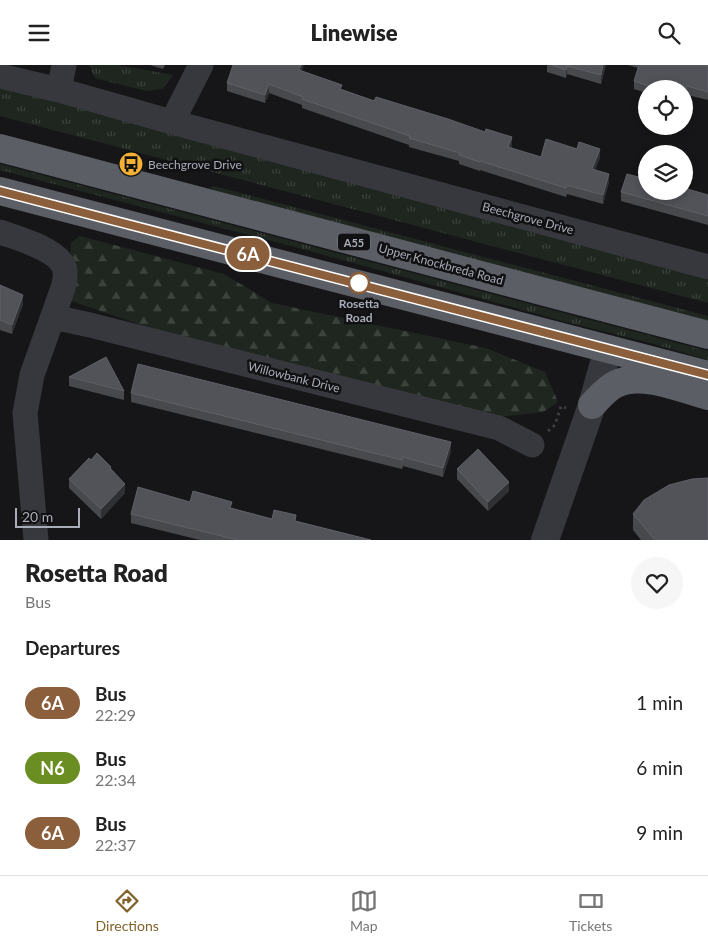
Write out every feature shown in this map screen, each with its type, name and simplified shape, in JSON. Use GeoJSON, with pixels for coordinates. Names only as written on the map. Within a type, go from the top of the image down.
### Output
{"type":"FeatureCollection","features":[{"type":"Feature","properties":{"kind":"highway","name":"Upper Knockbreda Road"},"geometry":{"type":"LineString","coordinates":[[0,148],[708,335]]}},
{"type":"Feature","properties":{"kind":"highway"},"geometry":{"type":"LineString","coordinates":[[0,191],[708,375]]}},
{"type":"Feature","properties":{"kind":"highway"},"geometry":{"type":"LineString","coordinates":[[592,405],[613,385],[624,380],[638,379],[708,396]]}},
{"type":"Feature","properties":{"kind":"street"},"geometry":{"type":"LineString","coordinates":[[59,90],[64,65]]}},
{"type":"Feature","properties":{"kind":"street"},"geometry":{"type":"LineString","coordinates":[[172,122],[202,65]]}},
{"type":"Feature","properties":{"kind":"street","name":"Beechgrove Drive"},"geometry":{"type":"LineString","coordinates":[[0,76],[59,90],[708,267]]}},
{"type":"Feature","properties":{"kind":"street"},"geometry":{"type":"LineString","coordinates":[[0,232],[44,250],[58,259],[64,266],[63,288],[32,375],[25,413],[36,540]]}},
{"type":"Feature","properties":{"kind":"street","name":"Willowbank Drive"},"geometry":{"type":"LineString","coordinates":[[53,317],[499,428],[532,445]]}},
{"type":"Feature","properties":{"kind":"street"},"geometry":{"type":"LineString","coordinates":[[545,540],[592,405],[608,349]]}},
{"type":"Feature","properties":{"kind":"path"},"geometry":{"type":"LineString","coordinates":[[555,425],[561,407]]}},
{"type":"Feature","properties":{"kind":"green space"},"geometry":{"type":"Polygon","coordinates":[[[89,65],[118,65],[173,75],[163,89],[146,91],[95,78],[89,65]]]}},
{"type":"Feature","properties":{"kind":"green space"},"geometry":{"type":"Polygon","coordinates":[[[0,86],[708,276],[708,303],[0,116],[0,86]]]}},
{"type":"Feature","properties":{"kind":"green space"},"geometry":{"type":"Polygon","coordinates":[[[0,164],[708,351],[708,360],[306,250],[0,170],[0,164]]]}},
{"type":"Feature","properties":{"kind":"green space"},"geometry":{"type":"Polygon","coordinates":[[[214,186],[708,316],[708,322],[222,194],[209,188],[214,186]]]}},
{"type":"Feature","properties":{"kind":"green space"},"geometry":{"type":"Polygon","coordinates":[[[80,236],[224,274],[272,303],[486,348],[545,372],[558,402],[543,412],[498,417],[159,331],[68,300],[71,243],[80,236]]]}},
{"type":"Feature","properties":{"kind":"building"},"geometry":{"type":"Polygon","coordinates":[[[233,65],[301,65],[299,70],[342,85],[340,89],[374,101],[376,97],[485,132],[486,129],[512,137],[508,147],[541,157],[546,139],[577,149],[579,142],[600,149],[592,169],[609,174],[603,195],[567,185],[566,188],[480,162],[459,155],[460,153],[409,138],[410,136],[302,99],[303,97],[269,84],[265,95],[227,83],[233,65]]]}},
{"type":"Feature","properties":{"kind":"building"},"geometry":{"type":"Polygon","coordinates":[[[552,65],[603,65],[601,75],[567,66],[566,70],[552,65]]]}},
{"type":"Feature","properties":{"kind":"building"},"geometry":{"type":"Polygon","coordinates":[[[639,65],[708,65],[708,92],[693,88],[693,80],[634,81],[639,65]]]}},
{"type":"Feature","properties":{"kind":"building"},"geometry":{"type":"Polygon","coordinates":[[[627,174],[638,177],[638,197],[621,192],[627,174]]]}},
{"type":"Feature","properties":{"kind":"building"},"geometry":{"type":"Polygon","coordinates":[[[693,191],[708,195],[708,216],[650,200],[693,200],[693,191]]]}},
{"type":"Feature","properties":{"kind":"building"},"geometry":{"type":"Polygon","coordinates":[[[0,285],[23,295],[12,325],[0,320],[0,285]]]}},
{"type":"Feature","properties":{"kind":"building"},"geometry":{"type":"Polygon","coordinates":[[[106,357],[124,391],[69,377],[106,357]]]}},
{"type":"Feature","properties":{"kind":"building"},"geometry":{"type":"Polygon","coordinates":[[[138,364],[451,442],[443,468],[403,457],[402,460],[131,393],[138,364]]]}},
{"type":"Feature","properties":{"kind":"building"},"geometry":{"type":"Polygon","coordinates":[[[478,449],[509,482],[488,502],[457,469],[478,449]]]}},
{"type":"Feature","properties":{"kind":"building"},"geometry":{"type":"Polygon","coordinates":[[[97,453],[125,484],[101,509],[69,479],[89,458],[91,460],[97,453]]]}},
{"type":"Feature","properties":{"kind":"building"},"geometry":{"type":"Polygon","coordinates":[[[708,478],[708,540],[655,540],[633,514],[644,500],[669,485],[692,479],[708,478]]]}},
{"type":"Feature","properties":{"kind":"building"},"geometry":{"type":"Polygon","coordinates":[[[138,487],[190,502],[193,491],[232,502],[230,508],[272,519],[274,510],[296,515],[295,521],[371,540],[238,540],[131,514],[138,487]]]}},
{"type":"Feature","properties":{"kind":"bus line","name":"6A"},"geometry":{"type":"LineString","coordinates":[[0,191],[708,375]]}},
{"type":"Feature","properties":{"kind":"place","name":"Beechgrove Drive"},"geometry":{"type":"Point","coordinates":[131,164]}},
{"type":"Feature","properties":{"kind":"place","name":"Rosetta Road"},"geometry":{"type":"Point","coordinates":[359,283]}}]}
